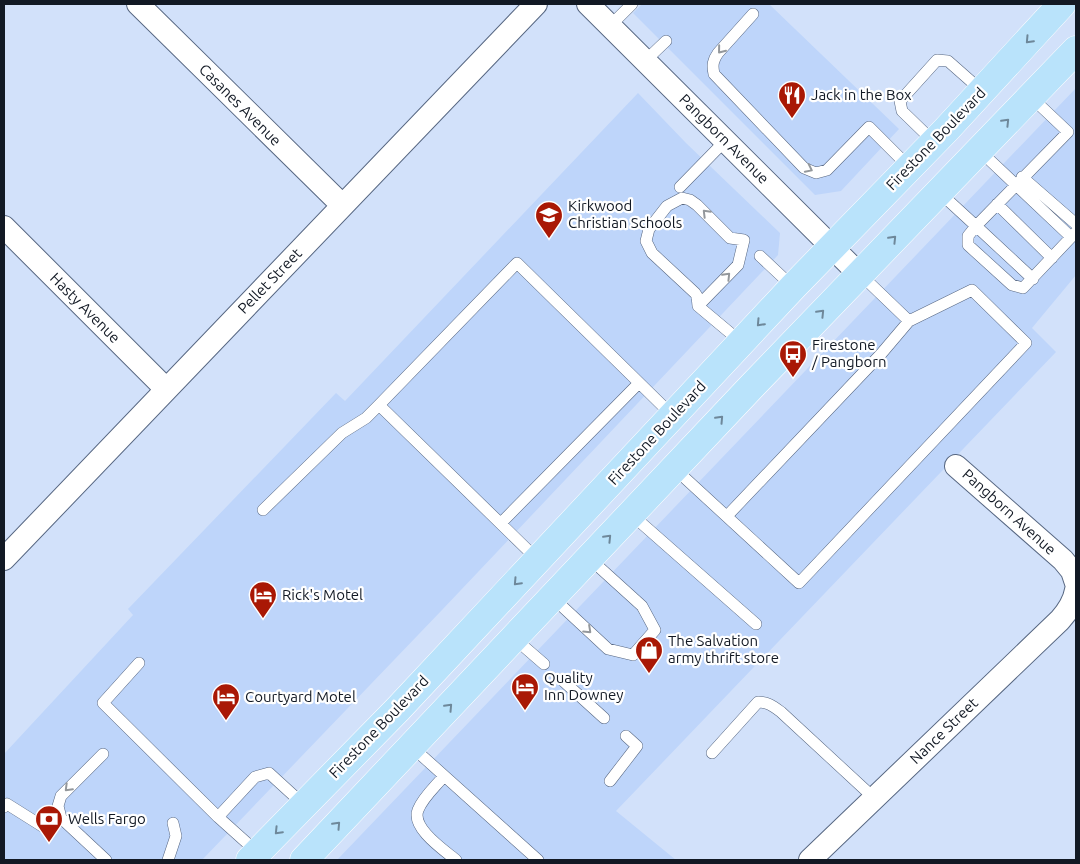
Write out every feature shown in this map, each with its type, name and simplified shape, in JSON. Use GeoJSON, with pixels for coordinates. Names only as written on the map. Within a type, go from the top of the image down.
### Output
{"type":"FeatureCollection","features":[{"type":"Feature","properties":{"kind":"main road","name":"Firestone Boulevard"},"geometry":{"type":"LineString","coordinates":[[253,856],[398,709],[793,287],[934,142],[1062,4]]}},
{"type":"Feature","properties":{"kind":"main road"},"geometry":{"type":"LineString","coordinates":[[308,858],[411,746],[859,274],[1031,97],[1074,57]]}},
{"type":"Feature","properties":{"kind":"street","name":"Casanes Avenue"},"geometry":{"type":"LineString","coordinates":[[138,4],[342,205]]}},
{"type":"Feature","properties":{"kind":"street","name":"Pellet Street"},"geometry":{"type":"LineString","coordinates":[[4,558],[536,4]]}},
{"type":"Feature","properties":{"kind":"street","name":"Pangborn Avenue"},"geometry":{"type":"LineString","coordinates":[[588,4],[859,274]]}},
{"type":"Feature","properties":{"kind":"street","name":"Hasty Avenue"},"geometry":{"type":"LineString","coordinates":[[4,228],[166,389]]}},
{"type":"Feature","properties":{"kind":"street","name":"Pangborn Avenue"},"geometry":{"type":"LineString","coordinates":[[956,466],[1063,560],[1072,571],[1076,590]]}},
{"type":"Feature","properties":{"kind":"street","name":"Nance Street"},"geometry":{"type":"LineString","coordinates":[[810,860],[1068,612],[1076,590]]}},
{"type":"Feature","properties":{"kind":"lane"},"geometry":{"type":"LineString","coordinates":[[610,26],[632,4]]}},
{"type":"Feature","properties":{"kind":"lane"},"geometry":{"type":"LineString","coordinates":[[753,14],[718,53],[712,67],[714,74],[804,168],[816,173],[827,170],[869,128],[909,168]]}},
{"type":"Feature","properties":{"kind":"lane"},"geometry":{"type":"LineString","coordinates":[[645,61],[666,41]]}},
{"type":"Feature","properties":{"kind":"lane"},"geometry":{"type":"LineString","coordinates":[[934,142],[902,111],[900,101],[937,60],[948,61],[982,91]]}},
{"type":"Feature","properties":{"kind":"lane"},"geometry":{"type":"LineString","coordinates":[[1019,181],[1074,234],[1023,288],[1012,285],[968,245],[968,236],[1019,181],[1068,132],[1031,97]]}},
{"type":"Feature","properties":{"kind":"lane"},"geometry":{"type":"LineString","coordinates":[[680,187],[725,141]]}},
{"type":"Feature","properties":{"kind":"lane"},"geometry":{"type":"LineString","coordinates":[[980,150],[1076,224]]}},
{"type":"Feature","properties":{"kind":"lane"},"geometry":{"type":"LineString","coordinates":[[939,192],[1033,279]]}},
{"type":"Feature","properties":{"kind":"lane"},"geometry":{"type":"LineString","coordinates":[[698,306],[738,265],[744,240],[730,238],[697,205],[690,200],[682,198],[667,206],[661,213],[649,228],[646,241],[652,253],[695,293],[698,306],[741,343]]}},
{"type":"Feature","properties":{"kind":"lane"},"geometry":{"type":"LineString","coordinates":[[997,204],[1052,258]]}},
{"type":"Feature","properties":{"kind":"lane"},"geometry":{"type":"LineString","coordinates":[[760,256],[793,287]]}},
{"type":"Feature","properties":{"kind":"lane"},"geometry":{"type":"LineString","coordinates":[[263,510],[342,433],[366,418],[517,263],[673,416]]}},
{"type":"Feature","properties":{"kind":"lane"},"geometry":{"type":"LineString","coordinates":[[859,274],[909,321]]}},
{"type":"Feature","properties":{"kind":"lane"},"geometry":{"type":"LineString","coordinates":[[674,468],[799,583],[1026,343],[972,290],[909,321],[881,354],[727,516]]}},
{"type":"Feature","properties":{"kind":"lane"},"geometry":{"type":"LineString","coordinates":[[501,524],[639,382]]}},
{"type":"Feature","properties":{"kind":"lane"},"geometry":{"type":"LineString","coordinates":[[379,405],[538,560]]}},
{"type":"Feature","properties":{"kind":"lane"},"geometry":{"type":"LineString","coordinates":[[630,514],[756,624]]}},
{"type":"Feature","properties":{"kind":"lane"},"geometry":{"type":"LineString","coordinates":[[552,597],[608,649],[633,655],[655,630],[642,606],[589,558]]}},
{"type":"Feature","properties":{"kind":"lane"},"geometry":{"type":"LineString","coordinates":[[514,638],[544,664]]}},
{"type":"Feature","properties":{"kind":"lane"},"geometry":{"type":"LineString","coordinates":[[139,662],[103,703],[218,817],[253,856]]}},
{"type":"Feature","properties":{"kind":"lane"},"geometry":{"type":"LineString","coordinates":[[561,679],[604,718]]}},
{"type":"Feature","properties":{"kind":"lane"},"geometry":{"type":"LineString","coordinates":[[712,753],[758,702],[764,702],[781,712],[874,798]]}},
{"type":"Feature","properties":{"kind":"lane"},"geometry":{"type":"LineString","coordinates":[[610,781],[637,746],[626,736]]}},
{"type":"Feature","properties":{"kind":"lane"},"geometry":{"type":"LineString","coordinates":[[411,746],[538,860]]}},
{"type":"Feature","properties":{"kind":"lane"},"geometry":{"type":"LineString","coordinates":[[103,754],[61,796],[58,806],[61,818],[106,860]]}},
{"type":"Feature","properties":{"kind":"lane"},"geometry":{"type":"LineString","coordinates":[[218,817],[255,777],[270,773],[304,805]]}},
{"type":"Feature","properties":{"kind":"lane"},"geometry":{"type":"LineString","coordinates":[[444,776],[422,802],[417,818],[426,834],[456,860]]}},
{"type":"Feature","properties":{"kind":"lane"},"geometry":{"type":"LineString","coordinates":[[5,806],[42,826]]}},
{"type":"Feature","properties":{"kind":"lane"},"geometry":{"type":"LineString","coordinates":[[168,860],[176,836],[173,823]]}},
{"type":"Feature","properties":{"kind":"shaded area"},"geometry":{"type":"Polygon","coordinates":[[[642,4],[769,4],[899,129],[841,191],[815,195],[633,13],[642,4]]]}},
{"type":"Feature","properties":{"kind":"shaded area"},"geometry":{"type":"Polygon","coordinates":[[[1076,88],[1076,275],[1032,328],[1056,352],[616,811],[676,860],[337,860],[1076,88]]]}},
{"type":"Feature","properties":{"kind":"shaded area"},"geometry":{"type":"Polygon","coordinates":[[[638,93],[686,143],[780,233],[778,255],[202,860],[4,860],[4,754],[133,615],[128,609],[336,393],[345,401],[638,93]]]}},
{"type":"Feature","properties":{"kind":"place","name":"Jack in the Box"},"geometry":{"type":"Point","coordinates":[792,119]}},
{"type":"Feature","properties":{"kind":"place","name":"Kirkwood Christian Schools"},"geometry":{"type":"Point","coordinates":[549,239]}},
{"type":"Feature","properties":{"kind":"place","name":"Firestone / Pangborn"},"geometry":{"type":"Point","coordinates":[793,378]}},
{"type":"Feature","properties":{"kind":"place","name":"Rick's Motel"},"geometry":{"type":"Point","coordinates":[263,619]}},
{"type":"Feature","properties":{"kind":"place","name":"The Salvation army thrift store"},"geometry":{"type":"Point","coordinates":[649,674]}},
{"type":"Feature","properties":{"kind":"place","name":"Quality Inn Downey"},"geometry":{"type":"Point","coordinates":[525,711]}},
{"type":"Feature","properties":{"kind":"place","name":"Courtyard Motel"},"geometry":{"type":"Point","coordinates":[226,721]}},
{"type":"Feature","properties":{"kind":"place","name":"Wells Fargo"},"geometry":{"type":"Point","coordinates":[49,843]}}]}
